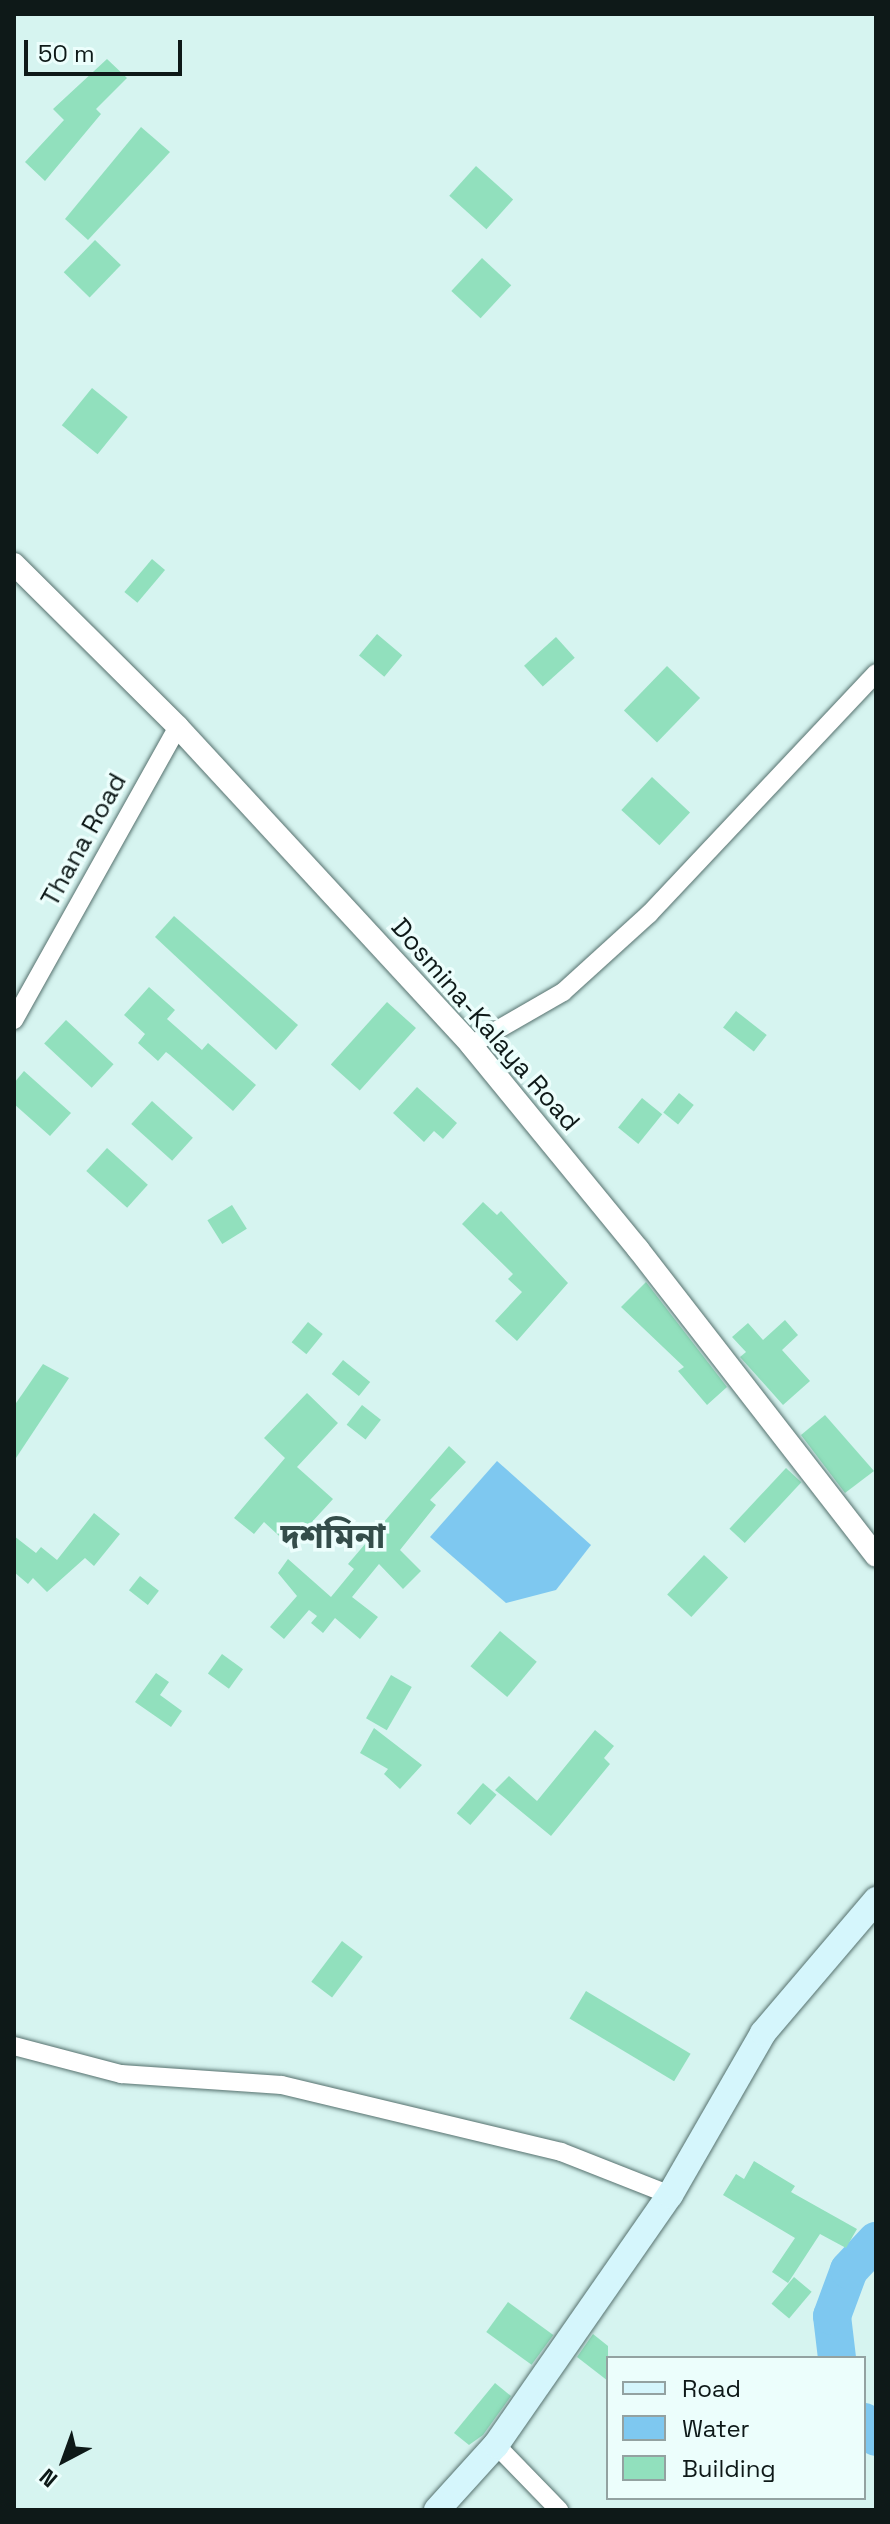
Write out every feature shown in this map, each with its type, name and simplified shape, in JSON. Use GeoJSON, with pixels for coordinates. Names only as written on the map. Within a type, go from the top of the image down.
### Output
{"type":"FeatureCollection","features":[{"type":"Feature","properties":{"kind":"main road"},"geometry":{"type":"LineString","coordinates":[[437,2510],[496,2445],[670,2195],[763,2033],[876,1900]]}},
{"type":"Feature","properties":{"kind":"street","name":"Dosmina-Kalaya Road"},"geometry":{"type":"LineString","coordinates":[[14,564],[178,727],[471,1045],[638,1249],[876,1556]]}},
{"type":"Feature","properties":{"kind":"street"},"geometry":{"type":"LineString","coordinates":[[471,1045],[563,992],[649,914],[876,673]]}},
{"type":"Feature","properties":{"kind":"street","name":"Thana Road"},"geometry":{"type":"LineString","coordinates":[[14,1020],[178,727]]}},
{"type":"Feature","properties":{"kind":"street"},"geometry":{"type":"LineString","coordinates":[[14,2046],[121,2074],[297,2088],[561,2152],[670,2195]]}},
{"type":"Feature","properties":{"kind":"street"},"geometry":{"type":"LineString","coordinates":[[496,2445],[559,2510]]}},
{"type":"Feature","properties":{"kind":"water"},"geometry":{"type":"Polygon","coordinates":[[[497,1461],[591,1545],[556,1590],[506,1603],[430,1537],[497,1461]]]}},
{"type":"Feature","properties":{"kind":"building"},"geometry":{"type":"Polygon","coordinates":[[[107,59],[127,78],[96,109],[101,114],[45,181],[25,162],[64,120],[53,109],[107,59]]]}},
{"type":"Feature","properties":{"kind":"building"},"geometry":{"type":"Polygon","coordinates":[[[141,127],[170,152],[88,240],[65,219],[141,127]]]}},
{"type":"Feature","properties":{"kind":"building"},"geometry":{"type":"Polygon","coordinates":[[[476,166],[513,199],[486,229],[449,196],[476,166]]]}},
{"type":"Feature","properties":{"kind":"building"},"geometry":{"type":"Polygon","coordinates":[[[95,240],[121,265],[90,297],[64,272],[95,240]]]}},
{"type":"Feature","properties":{"kind":"building"},"geometry":{"type":"Polygon","coordinates":[[[482,258],[511,285],[481,318],[451,291],[482,258]]]}},
{"type":"Feature","properties":{"kind":"building"},"geometry":{"type":"Polygon","coordinates":[[[92,388],[128,417],[98,454],[62,425],[92,388]]]}},
{"type":"Feature","properties":{"kind":"building"},"geometry":{"type":"Polygon","coordinates":[[[152,559],[165,570],[137,603],[124,592],[152,559]]]}},
{"type":"Feature","properties":{"kind":"building"},"geometry":{"type":"Polygon","coordinates":[[[377,634],[402,655],[384,677],[359,655],[377,634]]]}},
{"type":"Feature","properties":{"kind":"building"},"geometry":{"type":"Polygon","coordinates":[[[556,637],[575,658],[543,687],[524,666],[556,637]]]}},
{"type":"Feature","properties":{"kind":"building"},"geometry":{"type":"Polygon","coordinates":[[[667,666],[700,698],[657,743],[624,711],[667,666]]]}},
{"type":"Feature","properties":{"kind":"building"},"geometry":{"type":"Polygon","coordinates":[[[652,777],[690,812],[659,845],[621,810],[652,777]]]}},
{"type":"Feature","properties":{"kind":"building"},"geometry":{"type":"Polygon","coordinates":[[[174,916],[298,1025],[276,1050],[155,937],[174,916]]]}},
{"type":"Feature","properties":{"kind":"building"},"geometry":{"type":"Polygon","coordinates":[[[149,987],[175,1010],[167,1019],[202,1050],[208,1043],[256,1085],[233,1111],[166,1052],[158,1061],[138,1043],[145,1034],[124,1015],[149,987]]]}},
{"type":"Feature","properties":{"kind":"building"},"geometry":{"type":"Polygon","coordinates":[[[387,1002],[416,1028],[360,1091],[331,1064],[387,1002]]]}},
{"type":"Feature","properties":{"kind":"building"},"geometry":{"type":"Polygon","coordinates":[[[736,1011],[767,1035],[754,1052],[723,1028],[736,1011]]]}},
{"type":"Feature","properties":{"kind":"building"},"geometry":{"type":"Polygon","coordinates":[[[66,1020],[114,1064],[92,1088],[44,1043],[66,1020]]]}},
{"type":"Feature","properties":{"kind":"building"},"geometry":{"type":"Polygon","coordinates":[[[24,1071],[71,1113],[50,1136],[14,1104],[14,1083],[24,1071]]]}},
{"type":"Feature","properties":{"kind":"building"},"geometry":{"type":"Polygon","coordinates":[[[417,1087],[457,1123],[443,1139],[434,1131],[424,1142],[393,1113],[417,1087]]]}},
{"type":"Feature","properties":{"kind":"building"},"geometry":{"type":"Polygon","coordinates":[[[679,1093],[694,1105],[678,1124],[663,1112],[679,1093]]]}},
{"type":"Feature","properties":{"kind":"building"},"geometry":{"type":"Polygon","coordinates":[[[642,1098],[662,1114],[638,1144],[618,1128],[642,1098]]]}},
{"type":"Feature","properties":{"kind":"building"},"geometry":{"type":"Polygon","coordinates":[[[152,1101],[193,1138],[172,1161],[131,1124],[152,1101]]]}},
{"type":"Feature","properties":{"kind":"building"},"geometry":{"type":"Polygon","coordinates":[[[107,1148],[148,1185],[127,1208],[86,1171],[107,1148]]]}},
{"type":"Feature","properties":{"kind":"building"},"geometry":{"type":"Polygon","coordinates":[[[483,1202],[497,1215],[501,1211],[568,1283],[517,1341],[495,1321],[522,1292],[508,1279],[513,1274],[462,1224],[483,1202]]]}},
{"type":"Feature","properties":{"kind":"building"},"geometry":{"type":"Polygon","coordinates":[[[232,1205],[247,1229],[222,1244],[207,1220],[232,1205]]]}},
{"type":"Feature","properties":{"kind":"building"},"geometry":{"type":"Polygon","coordinates":[[[646,1282],[727,1387],[707,1405],[678,1371],[684,1367],[621,1307],[646,1282]]]}},
{"type":"Feature","properties":{"kind":"building"},"geometry":{"type":"Polygon","coordinates":[[[785,1320],[798,1335],[782,1350],[810,1381],[783,1405],[740,1357],[746,1352],[732,1337],[748,1323],[763,1340],[785,1320]]]}},
{"type":"Feature","properties":{"kind":"building"},"geometry":{"type":"Polygon","coordinates":[[[308,1322],[323,1334],[306,1354],[292,1342],[308,1322]]]}},
{"type":"Feature","properties":{"kind":"building"},"geometry":{"type":"Polygon","coordinates":[[[343,1360],[370,1382],[359,1396],[332,1374],[343,1360]]]}},
{"type":"Feature","properties":{"kind":"building"},"geometry":{"type":"Polygon","coordinates":[[[43,1364],[69,1378],[14,1461],[14,1406],[43,1364]]]}},
{"type":"Feature","properties":{"kind":"building"},"geometry":{"type":"Polygon","coordinates":[[[307,1393],[338,1423],[297,1467],[333,1499],[290,1546],[264,1522],[254,1534],[234,1518],[285,1458],[264,1438],[307,1393]]]}},
{"type":"Feature","properties":{"kind":"building"},"geometry":{"type":"Polygon","coordinates":[[[362,1405],[381,1420],[366,1439],[347,1425],[362,1405]]]}},
{"type":"Feature","properties":{"kind":"building"},"geometry":{"type":"Polygon","coordinates":[[[825,1415],[874,1471],[845,1493],[801,1435],[825,1415]]]}},
{"type":"Feature","properties":{"kind":"building"},"geometry":{"type":"Polygon","coordinates":[[[449,1446],[466,1462],[430,1500],[436,1505],[400,1550],[421,1571],[403,1589],[379,1564],[352,1597],[378,1617],[360,1639],[335,1618],[323,1633],[311,1623],[317,1616],[309,1610],[284,1639],[270,1627],[297,1596],[278,1573],[288,1559],[331,1597],[354,1569],[348,1564],[449,1446]]]}},
{"type":"Feature","properties":{"kind":"building"},"geometry":{"type":"Polygon","coordinates":[[[786,1468],[801,1482],[745,1543],[729,1529],[786,1468]]]}},
{"type":"Feature","properties":{"kind":"building"},"geometry":{"type":"Polygon","coordinates":[[[94,1513],[120,1534],[94,1566],[85,1558],[47,1592],[33,1578],[28,1584],[14,1572],[14,1536],[36,1553],[41,1547],[57,1560],[94,1513]]]}},
{"type":"Feature","properties":{"kind":"building"},"geometry":{"type":"Polygon","coordinates":[[[704,1555],[728,1578],[691,1617],[667,1594],[704,1555]]]}},
{"type":"Feature","properties":{"kind":"building"},"geometry":{"type":"Polygon","coordinates":[[[140,1576],[159,1591],[148,1605],[129,1590],[140,1576]]]}},
{"type":"Feature","properties":{"kind":"building"},"geometry":{"type":"Polygon","coordinates":[[[500,1631],[537,1662],[507,1697],[470,1666],[500,1631]]]}},
{"type":"Feature","properties":{"kind":"building"},"geometry":{"type":"Polygon","coordinates":[[[222,1654],[243,1669],[229,1689],[208,1673],[222,1654]]]}},
{"type":"Feature","properties":{"kind":"building"},"geometry":{"type":"Polygon","coordinates":[[[156,1673],[169,1682],[160,1695],[182,1711],[171,1727],[135,1702],[156,1673]]]}},
{"type":"Feature","properties":{"kind":"building"},"geometry":{"type":"Polygon","coordinates":[[[391,1675],[412,1687],[387,1730],[366,1718],[391,1675]]]}},
{"type":"Feature","properties":{"kind":"building"},"geometry":{"type":"Polygon","coordinates":[[[374,1728],[422,1765],[400,1789],[384,1774],[388,1769],[360,1753],[374,1728]]]}},
{"type":"Feature","properties":{"kind":"building"},"geometry":{"type":"Polygon","coordinates":[[[595,1730],[614,1746],[604,1758],[610,1764],[551,1836],[495,1790],[509,1776],[537,1801],[595,1730]]]}},
{"type":"Feature","properties":{"kind":"building"},"geometry":{"type":"Polygon","coordinates":[[[483,1783],[497,1795],[470,1825],[457,1813],[483,1783]]]}},
{"type":"Feature","properties":{"kind":"building"},"geometry":{"type":"Polygon","coordinates":[[[342,1941],[363,1957],[332,1997],[311,1982],[342,1941]]]}},
{"type":"Feature","properties":{"kind":"building"},"geometry":{"type":"Polygon","coordinates":[[[586,1991],[691,2054],[674,2081],[570,2018],[586,1991]]]}},
{"type":"Feature","properties":{"kind":"building"},"geometry":{"type":"Polygon","coordinates":[[[754,2161],[795,2186],[791,2192],[857,2229],[846,2248],[820,2234],[788,2283],[772,2272],[795,2238],[723,2195],[736,2174],[744,2179],[754,2161]]]}},
{"type":"Feature","properties":{"kind":"building"},"geometry":{"type":"Polygon","coordinates":[[[794,2277],[812,2292],[789,2319],[772,2304],[794,2277]]]}},
{"type":"Feature","properties":{"kind":"building"},"geometry":{"type":"Polygon","coordinates":[[[508,2302],[553,2335],[532,2365],[486,2332],[508,2302]]]}},
{"type":"Feature","properties":{"kind":"building"},"geometry":{"type":"Polygon","coordinates":[[[593,2334],[608,2346],[606,2379],[577,2357],[593,2334]]]}},
{"type":"Feature","properties":{"kind":"building"},"geometry":{"type":"Polygon","coordinates":[[[495,2383],[511,2396],[483,2435],[469,2445],[454,2433],[495,2383]]]}},
{"type":"Feature","properties":{"kind":"waterway"},"geometry":{"type":"LineString","coordinates":[[837,2356],[832,2316],[849,2270],[876,2241]]}},
{"type":"Feature","properties":{"kind":"waterway"},"geometry":{"type":"LineString","coordinates":[[866,2424],[876,2437]]}},
{"type":"Feature","properties":{"kind":"district","name":"দশমিনা"},"geometry":{"type":"Point","coordinates":[333,1537]}}]}
